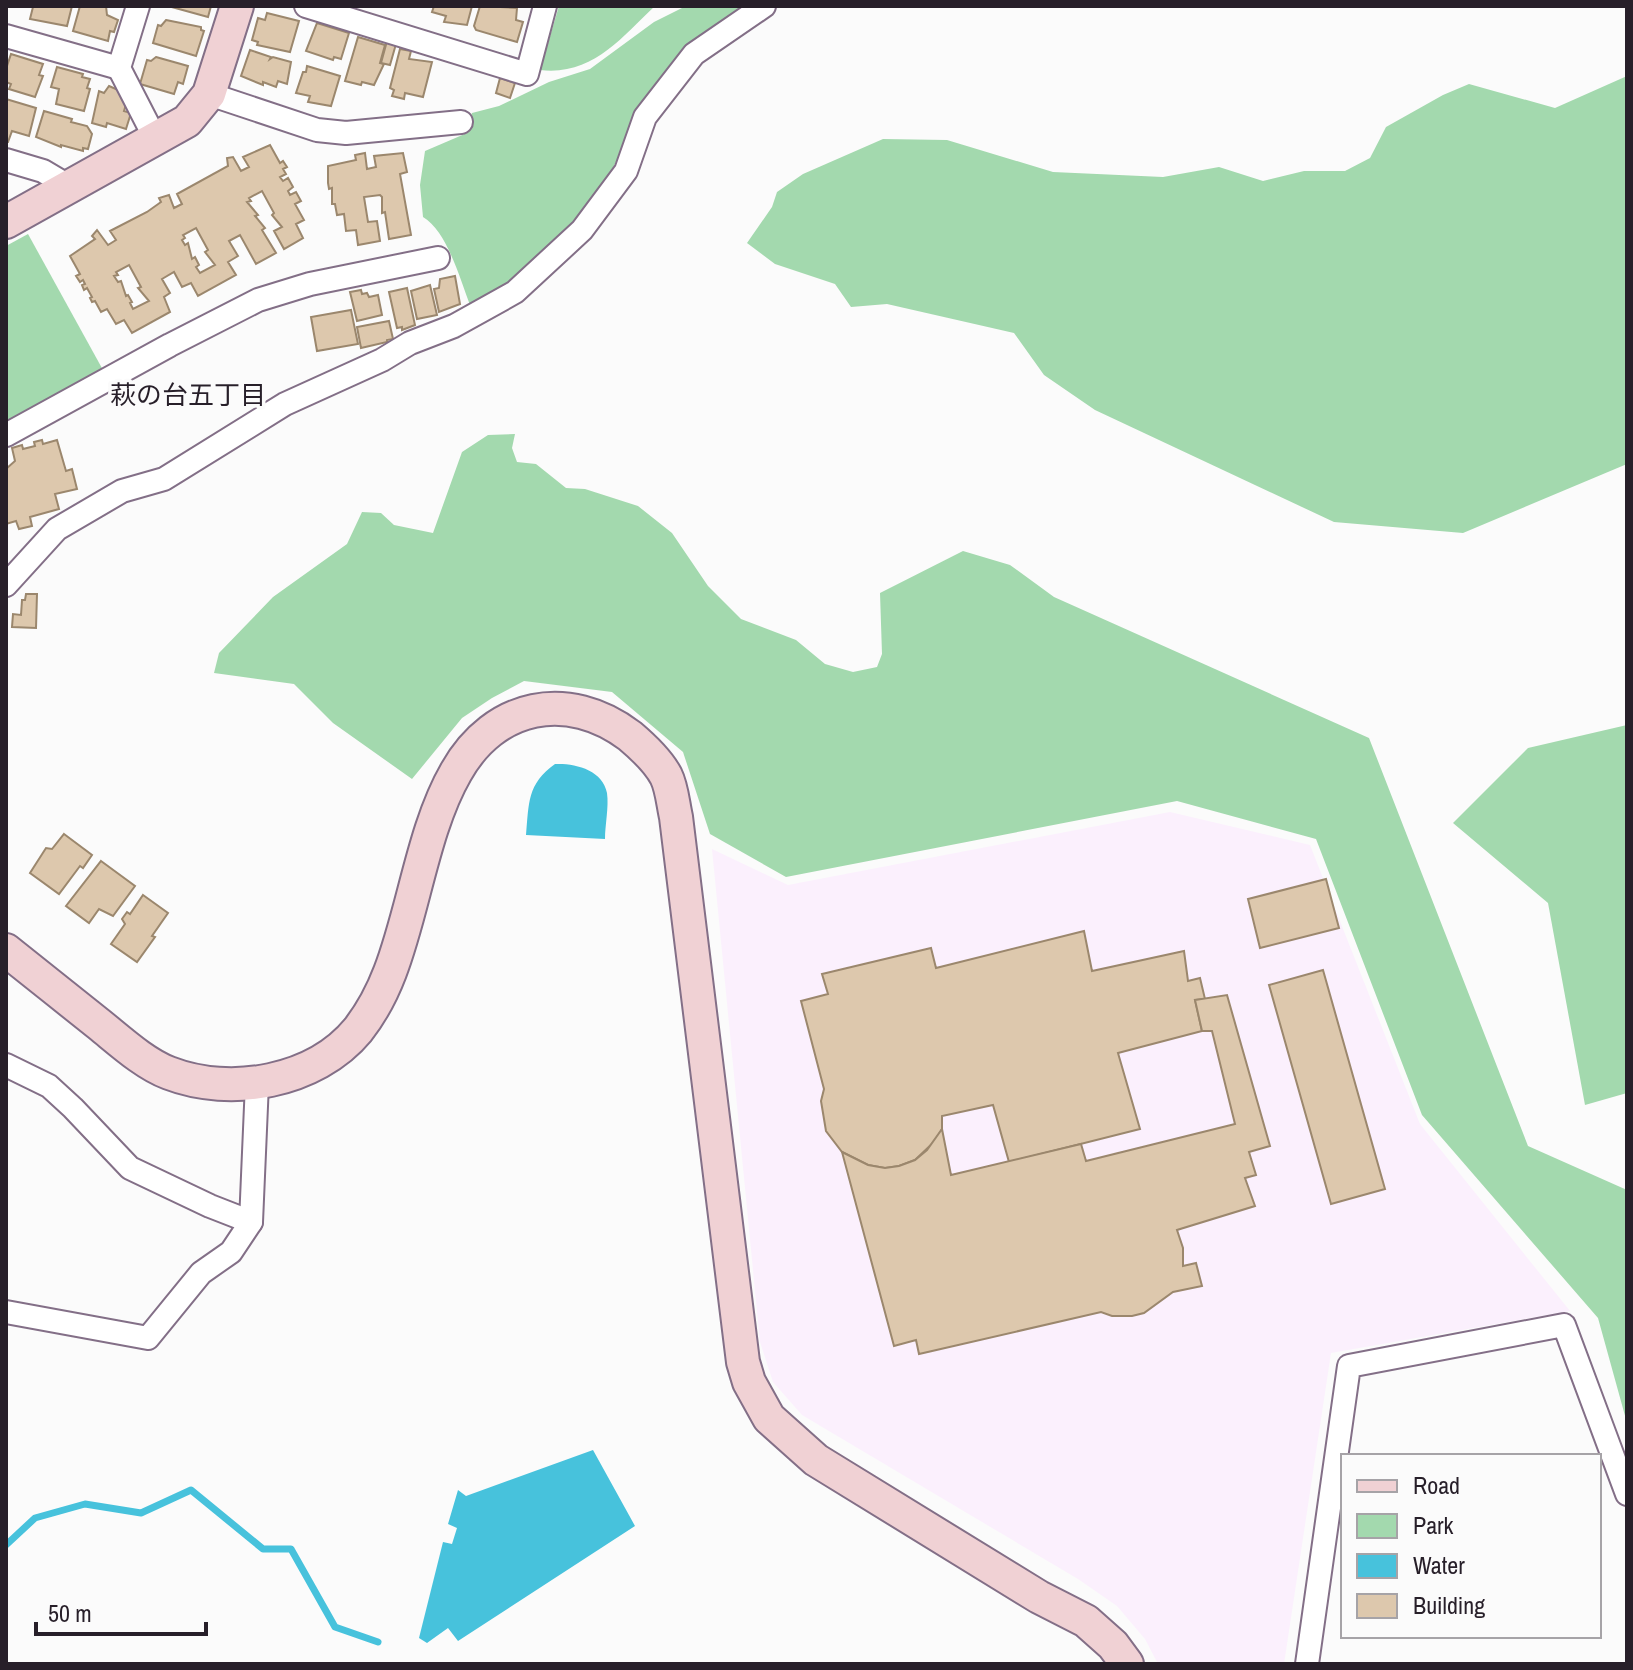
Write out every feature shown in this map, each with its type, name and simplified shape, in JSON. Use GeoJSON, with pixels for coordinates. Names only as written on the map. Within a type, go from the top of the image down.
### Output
{"type":"FeatureCollection","features":[{"type":"Feature","properties":{"kind":"street"},"geometry":{"type":"LineString","coordinates":[[138,6],[119,68],[156,140]]}},
{"type":"Feature","properties":{"kind":"street"},"geometry":{"type":"LineString","coordinates":[[6,222],[187,121],[209,94],[237,6]]}},
{"type":"Feature","properties":{"kind":"street"},"geometry":{"type":"LineString","coordinates":[[306,6],[527,74],[545,6]]}},
{"type":"Feature","properties":{"kind":"street"},"geometry":{"type":"LineString","coordinates":[[6,585],[57,529],[122,491],[164,479],[285,404],[382,360],[410,343],[454,326],[515,292],[582,230],[626,171],[645,117],[694,54],[764,6]]}},
{"type":"Feature","properties":{"kind":"street"},"geometry":{"type":"LineString","coordinates":[[6,36],[119,68]]}},
{"type":"Feature","properties":{"kind":"street"},"geometry":{"type":"LineString","coordinates":[[209,94],[331,132],[461,122]]}},
{"type":"Feature","properties":{"kind":"street"},"geometry":{"type":"LineString","coordinates":[[6,160],[43,171],[70,187]]}},
{"type":"Feature","properties":{"kind":"street"},"geometry":{"type":"LineString","coordinates":[[6,435],[258,300],[310,284],[438,258]]}},
{"type":"Feature","properties":{"kind":"street"},"geometry":{"type":"LineString","coordinates":[[6,950],[126,1046],[168,1073],[225,1084],[257,1083],[310,1068],[339,1049],[357,1031],[379,999],[392,968],[444,795],[473,747],[509,718],[541,708],[572,709],[621,730],[643,747],[666,777],[676,817],[743,1362],[749,1382],[769,1418],[816,1460],[1039,1597],[1086,1621],[1113,1645],[1127,1664]]}},
{"type":"Feature","properties":{"kind":"street"},"geometry":{"type":"LineString","coordinates":[[6,1065],[49,1086],[130,1168],[251,1222]]}},
{"type":"Feature","properties":{"kind":"street"},"geometry":{"type":"LineString","coordinates":[[6,1312],[148,1338],[201,1273],[231,1252],[251,1222],[257,1083]]}},
{"type":"Feature","properties":{"kind":"street"},"geometry":{"type":"LineString","coordinates":[[1307,1664],[1349,1366],[1564,1325],[1627,1494]]}},
{"type":"Feature","properties":{"kind":"shaded area"},"geometry":{"type":"Polygon","coordinates":[[[1170,812],[1310,845],[1420,1124],[1570,1311],[1331,1353],[1284,1664],[1158,1664],[1145,1639],[1117,1606],[1078,1579],[802,1415],[773,1382],[760,1342],[712,849],[788,885],[1170,812]]]}},
{"type":"Feature","properties":{"kind":"green space"},"geometry":{"type":"Polygon","coordinates":[[[559,6],[655,6],[604,53],[590,61],[575,67],[540,70],[559,6]]]}},
{"type":"Feature","properties":{"kind":"green space"},"geometry":{"type":"Polygon","coordinates":[[[686,6],[750,6],[638,115],[613,168],[582,216],[509,285],[470,305],[446,244],[423,217],[420,185],[425,151],[467,133],[472,113],[499,106],[549,82],[590,69],[654,22],[686,6]]]}},
{"type":"Feature","properties":{"kind":"green space"},"geometry":{"type":"Polygon","coordinates":[[[1627,76],[1627,464],[1463,533],[1334,522],[1095,410],[1044,375],[1014,333],[887,304],[851,307],[835,284],[775,264],[747,243],[772,207],[777,192],[803,174],[883,139],[947,140],[1053,172],[1163,177],[1219,167],[1263,181],[1304,171],[1345,171],[1370,158],[1386,127],[1469,84],[1555,108],[1627,76]]]}},
{"type":"Feature","properties":{"kind":"green space"},"geometry":{"type":"Polygon","coordinates":[[[28,234],[103,370],[6,423],[6,246],[28,234]]]}},
{"type":"Feature","properties":{"kind":"green space"},"geometry":{"type":"Polygon","coordinates":[[[515,434],[512,448],[517,462],[536,464],[566,488],[585,489],[638,506],[672,533],[708,586],[741,619],[796,640],[825,664],[853,672],[877,667],[882,654],[880,593],[963,551],[1010,565],[1054,597],[1369,738],[1528,1146],[1627,1190],[1627,1423],[1598,1318],[1422,1115],[1316,839],[1177,801],[786,877],[710,834],[683,752],[612,692],[524,681],[462,718],[412,779],[333,723],[294,684],[214,673],[219,653],[273,597],[347,544],[362,512],[381,513],[394,525],[433,533],[462,452],[488,435],[515,434]]]}},
{"type":"Feature","properties":{"kind":"green space"},"geometry":{"type":"Polygon","coordinates":[[[1627,725],[1627,1093],[1585,1105],[1548,903],[1453,823],[1528,748],[1627,725]]]}},
{"type":"Feature","properties":{"kind":"water"},"geometry":{"type":"Polygon","coordinates":[[[555,764],[571,765],[594,773],[604,785],[607,793],[605,839],[526,835],[534,787],[555,764]]]}},
{"type":"Feature","properties":{"kind":"water"},"geometry":{"type":"Polygon","coordinates":[[[593,1450],[635,1526],[458,1641],[448,1628],[427,1643],[419,1638],[443,1542],[452,1544],[457,1528],[448,1524],[458,1490],[466,1496],[593,1450]]]}},
{"type":"Feature","properties":{"kind":"building"},"geometry":{"type":"Polygon","coordinates":[[[30,6],[72,6],[67,26],[30,19],[33,7],[30,6]]]}},
{"type":"Feature","properties":{"kind":"building"},"geometry":{"type":"Polygon","coordinates":[[[80,6],[106,6],[107,15],[118,20],[114,32],[110,31],[108,41],[73,31],[80,6]]]}},
{"type":"Feature","properties":{"kind":"building"},"geometry":{"type":"Polygon","coordinates":[[[168,6],[211,6],[208,17],[168,6]]]}},
{"type":"Feature","properties":{"kind":"building"},"geometry":{"type":"Polygon","coordinates":[[[434,6],[472,6],[467,25],[444,22],[446,16],[432,12],[434,6]]]}},
{"type":"Feature","properties":{"kind":"building"},"geometry":{"type":"Polygon","coordinates":[[[480,6],[517,8],[516,20],[523,22],[517,42],[476,30],[474,26],[480,6]]]}},
{"type":"Feature","properties":{"kind":"building"},"geometry":{"type":"Polygon","coordinates":[[[267,13],[299,21],[290,52],[257,45],[258,42],[252,40],[258,18],[265,20],[267,13]]]}},
{"type":"Feature","properties":{"kind":"building"},"geometry":{"type":"Polygon","coordinates":[[[166,20],[201,27],[204,31],[196,56],[153,43],[158,25],[161,26],[166,20]]]}},
{"type":"Feature","properties":{"kind":"building"},"geometry":{"type":"Polygon","coordinates":[[[317,23],[349,33],[341,59],[334,57],[333,60],[306,51],[317,23]]]}},
{"type":"Feature","properties":{"kind":"building"},"geometry":{"type":"Polygon","coordinates":[[[358,37],[385,45],[380,63],[384,64],[374,85],[345,81],[358,37]]]}},
{"type":"Feature","properties":{"kind":"building"},"geometry":{"type":"Polygon","coordinates":[[[387,41],[396,44],[390,65],[381,63],[387,41]]]}},
{"type":"Feature","properties":{"kind":"building"},"geometry":{"type":"Polygon","coordinates":[[[400,49],[411,51],[409,59],[432,62],[423,97],[405,93],[404,99],[392,96],[394,90],[390,88],[400,49]]]}},
{"type":"Feature","properties":{"kind":"building"},"geometry":{"type":"Polygon","coordinates":[[[250,50],[270,59],[273,57],[291,62],[287,84],[278,81],[276,87],[263,82],[263,85],[241,76],[250,50]]]}},
{"type":"Feature","properties":{"kind":"building"},"geometry":{"type":"Polygon","coordinates":[[[11,54],[43,64],[39,75],[43,76],[35,97],[9,89],[11,84],[6,82],[6,69],[11,54]]]}},
{"type":"Feature","properties":{"kind":"building"},"geometry":{"type":"Polygon","coordinates":[[[156,57],[188,66],[183,84],[178,82],[174,94],[140,84],[147,60],[156,57]]]}},
{"type":"Feature","properties":{"kind":"building"},"geometry":{"type":"Polygon","coordinates":[[[307,66],[340,76],[331,106],[308,102],[310,96],[296,93],[307,66]]]}},
{"type":"Feature","properties":{"kind":"building"},"geometry":{"type":"Polygon","coordinates":[[[57,67],[90,79],[84,111],[56,104],[59,89],[51,87],[57,67]]]}},
{"type":"Feature","properties":{"kind":"building"},"geometry":{"type":"Polygon","coordinates":[[[500,78],[515,83],[510,98],[496,93],[500,78]]]}},
{"type":"Feature","properties":{"kind":"building"},"geometry":{"type":"Polygon","coordinates":[[[109,86],[125,93],[127,101],[124,111],[131,113],[126,129],[107,123],[106,127],[92,123],[99,91],[104,93],[109,86]]]}},
{"type":"Feature","properties":{"kind":"building"},"geometry":{"type":"Polygon","coordinates":[[[6,99],[36,108],[29,136],[12,131],[6,142],[6,99]]]}},
{"type":"Feature","properties":{"kind":"building"},"geometry":{"type":"Polygon","coordinates":[[[44,111],[87,126],[92,134],[88,149],[61,147],[36,137],[44,111]]]}},
{"type":"Feature","properties":{"kind":"building"},"geometry":{"type":"Polygon","coordinates":[[[270,145],[280,163],[283,161],[287,167],[283,169],[286,174],[280,177],[283,181],[288,178],[293,187],[288,191],[290,195],[296,192],[301,201],[295,204],[304,220],[296,224],[303,238],[284,249],[274,231],[282,227],[272,215],[274,213],[262,191],[247,202],[258,215],[255,216],[265,228],[262,230],[276,253],[256,264],[240,235],[229,241],[238,256],[228,262],[236,275],[198,296],[191,283],[182,287],[174,272],[162,279],[170,293],[164,297],[170,312],[132,333],[124,320],[116,324],[107,309],[101,312],[95,301],[92,302],[87,288],[84,290],[83,280],[80,282],[76,276],[80,274],[70,256],[95,239],[92,236],[97,230],[108,245],[116,240],[110,231],[147,212],[161,202],[159,198],[169,195],[174,208],[182,204],[177,194],[228,166],[227,158],[233,157],[241,171],[249,167],[243,157],[270,145]],[[196,228],[183,235],[185,238],[182,240],[185,245],[188,243],[200,273],[215,265],[205,252],[208,250],[196,228]],[[129,265],[114,276],[118,282],[121,281],[133,309],[149,301],[138,288],[141,287],[129,265]]]}},
{"type":"Feature","properties":{"kind":"building"},"geometry":{"type":"Polygon","coordinates":[[[365,153],[367,169],[376,167],[374,156],[403,153],[407,172],[400,174],[411,235],[389,239],[380,195],[364,197],[368,222],[377,221],[380,241],[358,245],[356,230],[346,231],[344,214],[337,215],[335,204],[332,204],[332,188],[329,189],[328,166],[356,160],[355,155],[365,153]]]}},
{"type":"Feature","properties":{"kind":"building"},"geometry":{"type":"Polygon","coordinates":[[[455,276],[460,304],[439,312],[434,289],[439,288],[440,279],[455,276]]]}},
{"type":"Feature","properties":{"kind":"building"},"geometry":{"type":"Polygon","coordinates":[[[430,285],[437,315],[417,319],[411,291],[430,285]]]}},
{"type":"Feature","properties":{"kind":"building"},"geometry":{"type":"Polygon","coordinates":[[[407,288],[415,325],[402,330],[402,327],[397,328],[389,292],[407,288]]]}},
{"type":"Feature","properties":{"kind":"building"},"geometry":{"type":"Polygon","coordinates":[[[361,290],[369,297],[378,295],[382,315],[357,321],[350,292],[361,290]]]}},
{"type":"Feature","properties":{"kind":"building"},"geometry":{"type":"Polygon","coordinates":[[[351,310],[358,344],[317,351],[311,317],[351,310]]]}},
{"type":"Feature","properties":{"kind":"building"},"geometry":{"type":"Polygon","coordinates":[[[389,321],[393,339],[361,348],[357,327],[389,321]]]}},
{"type":"Feature","properties":{"kind":"building"},"geometry":{"type":"Polygon","coordinates":[[[42,440],[43,444],[57,440],[66,471],[72,469],[77,489],[55,494],[59,509],[30,517],[32,526],[19,529],[16,521],[6,524],[6,469],[15,461],[12,448],[35,446],[34,442],[42,440]]]}},
{"type":"Feature","properties":{"kind":"building"},"geometry":{"type":"Polygon","coordinates":[[[26,594],[37,594],[36,628],[12,627],[13,614],[21,615],[22,600],[25,600],[26,594]]]}},
{"type":"Feature","properties":{"kind":"building"},"geometry":{"type":"Polygon","coordinates":[[[64,834],[92,855],[59,894],[30,873],[46,848],[52,849],[64,834]]]}},
{"type":"Feature","properties":{"kind":"building"},"geometry":{"type":"Polygon","coordinates":[[[101,861],[135,886],[113,916],[99,909],[89,923],[66,906],[101,861]]]}},
{"type":"Feature","properties":{"kind":"building"},"geometry":{"type":"Polygon","coordinates":[[[1326,879],[1339,928],[1260,948],[1248,899],[1326,879]]]}},
{"type":"Feature","properties":{"kind":"building"},"geometry":{"type":"Polygon","coordinates":[[[143,895],[168,913],[137,962],[111,944],[125,924],[122,919],[127,912],[130,914],[143,895]]]}},
{"type":"Feature","properties":{"kind":"building"},"geometry":{"type":"Polygon","coordinates":[[[1084,931],[1092,971],[1184,951],[1188,981],[1200,978],[1205,999],[1195,1000],[1202,1031],[1118,1053],[1140,1129],[1009,1162],[993,1105],[942,1116],[942,1129],[935,1141],[915,1160],[899,1166],[885,1168],[868,1165],[842,1152],[826,1131],[821,1101],[824,1089],[801,1001],[828,994],[822,974],[931,948],[936,968],[1084,931]]]}},
{"type":"Feature","properties":{"kind":"building"},"geometry":{"type":"Polygon","coordinates":[[[1323,970],[1385,1189],[1331,1204],[1269,985],[1323,970]]]}},
{"type":"Feature","properties":{"kind":"building"},"geometry":{"type":"Polygon","coordinates":[[[1227,995],[1270,1146],[1249,1152],[1256,1175],[1245,1178],[1255,1206],[1177,1230],[1183,1248],[1183,1266],[1196,1263],[1202,1286],[1173,1292],[1144,1313],[1132,1316],[1112,1316],[1101,1312],[919,1354],[916,1340],[894,1346],[842,1152],[868,1165],[885,1168],[899,1166],[915,1160],[927,1150],[942,1129],[951,1175],[1081,1144],[1086,1161],[1235,1124],[1212,1031],[1202,1031],[1195,1000],[1227,995]]]}},
{"type":"Feature","properties":{"kind":"waterway"},"geometry":{"type":"LineString","coordinates":[[6,1545],[35,1518],[85,1504],[141,1513],[191,1490],[263,1549],[291,1549],[335,1627],[378,1642]]}},
{"type":"Feature","properties":{"kind":"district","name":"萩の台五丁目"},"geometry":{"type":"Point","coordinates":[188,395]}}]}
